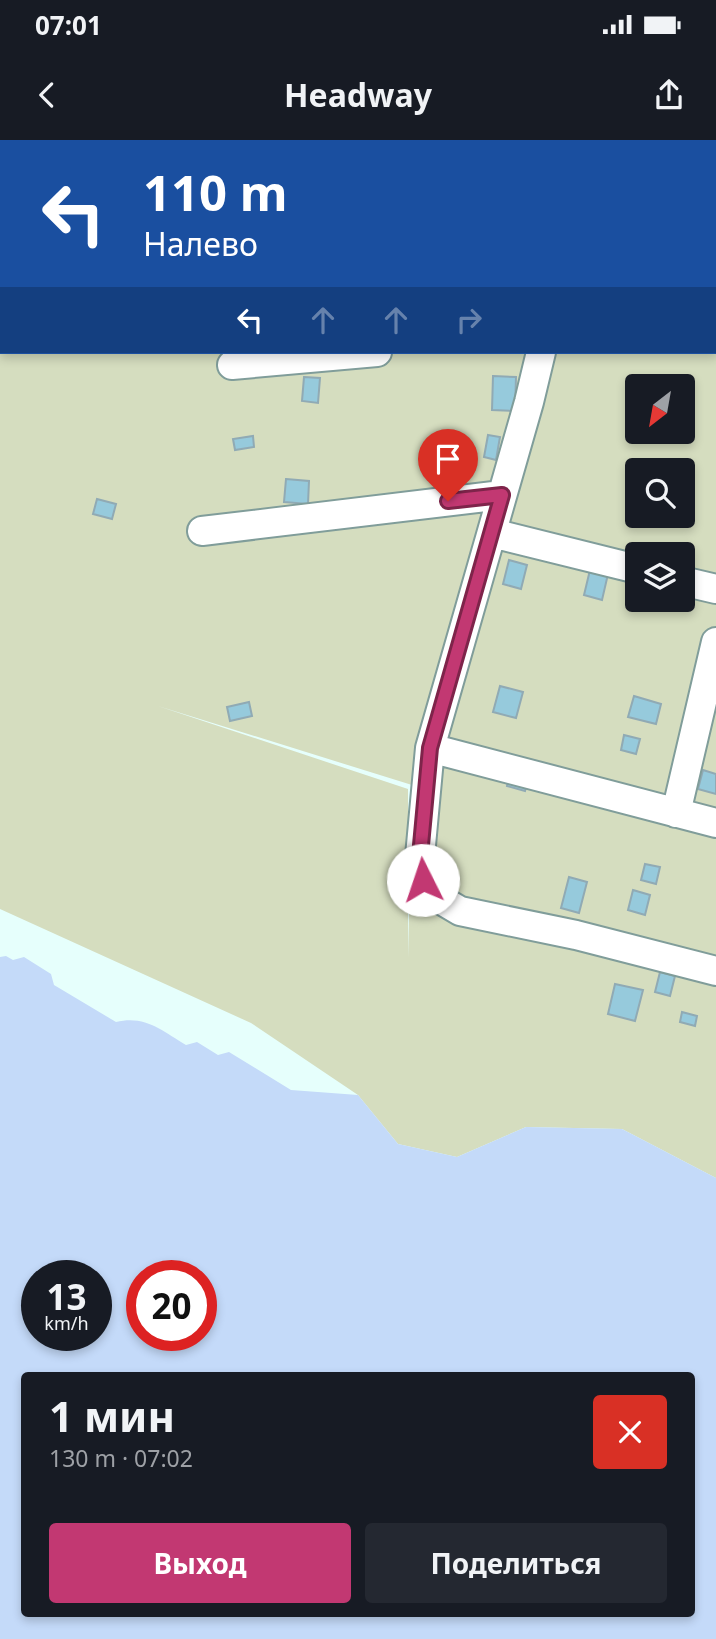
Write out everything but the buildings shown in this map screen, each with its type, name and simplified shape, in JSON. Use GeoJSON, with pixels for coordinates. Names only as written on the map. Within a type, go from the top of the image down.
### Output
{"type":"FeatureCollection","features":[{"type":"Feature","properties":{"kind":"lane"},"geometry":{"type":"LineString","coordinates":[[232,365],[355,354]]}},
{"type":"Feature","properties":{"kind":"lane"},"geometry":{"type":"LineString","coordinates":[[540,354],[430,748],[420,856],[423,880],[438,898],[460,911],[576,935],[716,971]]}},
{"type":"Feature","properties":{"kind":"lane"},"geometry":{"type":"LineString","coordinates":[[202,531],[502,495]]}},
{"type":"Feature","properties":{"kind":"lane"},"geometry":{"type":"LineString","coordinates":[[492,533],[625,566]]}},
{"type":"Feature","properties":{"kind":"lane"},"geometry":{"type":"LineString","coordinates":[[695,584],[716,589]]}},
{"type":"Feature","properties":{"kind":"lane"},"geometry":{"type":"LineString","coordinates":[[676,813],[716,642]]}},
{"type":"Feature","properties":{"kind":"lane"},"geometry":{"type":"LineString","coordinates":[[430,748],[716,823]]}},
{"type":"Feature","properties":{"kind":"green space"},"geometry":{"type":"Polygon","coordinates":[[[0,354],[716,354],[716,1178],[622,1129],[526,1127],[457,1157],[398,1144],[358,1095],[251,1023],[0,909],[0,354]],[[158,706],[408,789],[408,958],[412,785],[158,706]]]}},
{"type":"Feature","properties":{"kind":"water"},"geometry":{"type":"Polygon","coordinates":[[[6,956],[13,960],[24,957],[51,974],[54,985],[116,1022],[127,1020],[145,1023],[186,1045],[197,1042],[218,1055],[229,1052],[291,1090],[358,1095],[398,1144],[457,1157],[526,1127],[622,1129],[716,1178],[716,1639],[0,1639],[0,957],[6,956]]]}},
{"type":"Feature","properties":{"kind":"route"},"geometry":{"type":"LineString","coordinates":[[423,880],[420,856],[430,748],[502,495],[448,501]]}}]}
